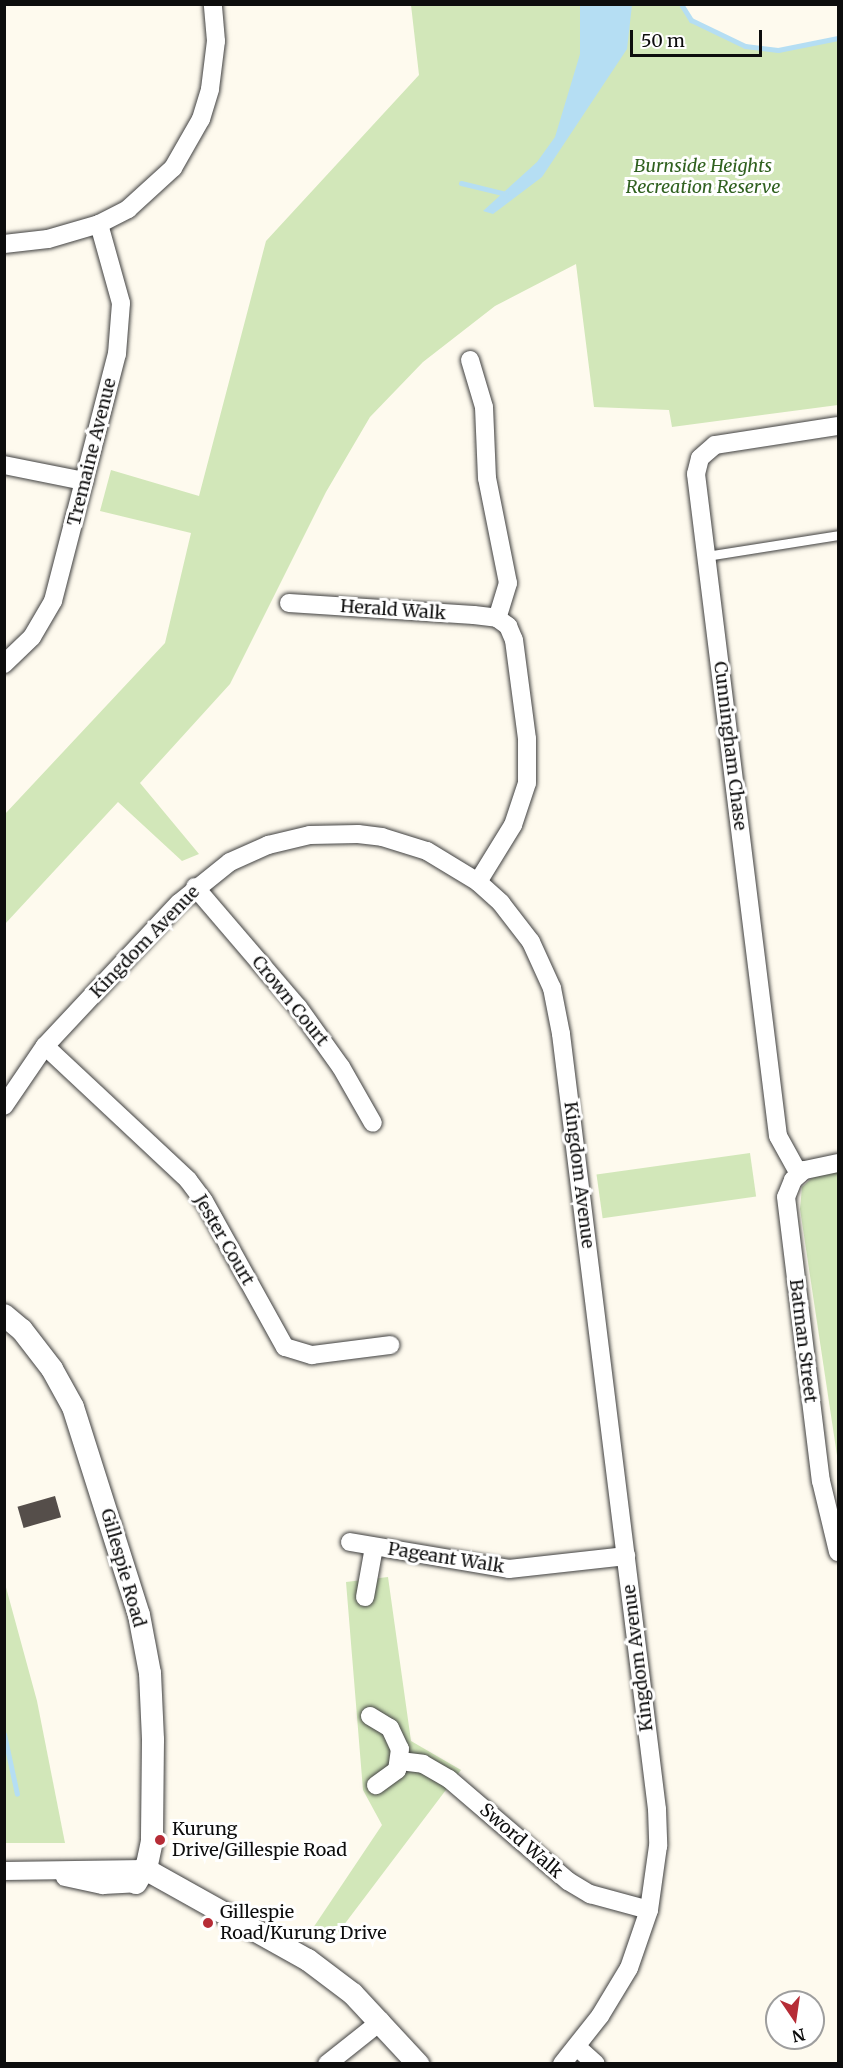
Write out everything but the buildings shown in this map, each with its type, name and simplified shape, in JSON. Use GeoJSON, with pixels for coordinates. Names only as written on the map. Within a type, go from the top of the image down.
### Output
{"type":"FeatureCollection","features":[{"type":"Feature","properties":{"kind":"street"},"geometry":{"type":"LineString","coordinates":[[4,244],[48,239],[99,224],[154,189],[189,144],[210,89],[216,41],[213,4]]}},
{"type":"Feature","properties":{"kind":"street","name":"Tremaine Avenue"},"geometry":{"type":"LineString","coordinates":[[4,664],[32,637],[53,601],[121,326],[118,283],[99,224]]}},
{"type":"Feature","properties":{"kind":"street"},"geometry":{"type":"LineString","coordinates":[[470,360],[484,407],[487,478],[508,583],[497,618],[508,626],[514,640],[527,739],[526,783],[513,825],[478,882]]}},
{"type":"Feature","properties":{"kind":"street","name":"Cunningham Chase"},"geometry":{"type":"LineString","coordinates":[[799,1174],[778,1136],[696,474],[706,450],[725,442],[838,426]]}},
{"type":"Feature","properties":{"kind":"street"},"geometry":{"type":"LineString","coordinates":[[4,465],[84,481]]}},
{"type":"Feature","properties":{"kind":"street","name":"Herald Walk"},"geometry":{"type":"LineString","coordinates":[[290,603],[497,618]]}},
{"type":"Feature","properties":{"kind":"street","name":"Kingdom Avenue"},"geometry":{"type":"LineString","coordinates":[[4,1106],[45,1046],[195,887],[246,854],[290,839],[334,834],[382,837],[407,844],[451,863],[478,882],[517,921],[531,942],[557,1009],[657,1809],[658,1846],[649,1910],[621,1983],[577,2047],[562,2064]]}},
{"type":"Feature","properties":{"kind":"street","name":"Crown Court"},"geometry":{"type":"LineString","coordinates":[[195,887],[311,1024],[373,1123]]}},
{"type":"Feature","properties":{"kind":"street","name":"Jester Court"},"geometry":{"type":"LineString","coordinates":[[45,1046],[188,1180],[208,1208],[285,1347],[312,1355],[390,1345]]}},
{"type":"Feature","properties":{"kind":"street"},"geometry":{"type":"LineString","coordinates":[[799,1174],[810,1167],[838,1163]]}},
{"type":"Feature","properties":{"kind":"street","name":"Batman Street"},"geometry":{"type":"LineString","coordinates":[[799,1174],[788,1189],[788,1213],[821,1481],[838,1552]]}},
{"type":"Feature","properties":{"kind":"street","name":"Gillespie Road"},"geometry":{"type":"LineString","coordinates":[[4,1315],[36,1349],[74,1407],[139,1615],[153,1707],[149,1802],[152,1841],[138,1873]]}},
{"type":"Feature","properties":{"kind":"street","name":"Gillespie Road"},"geometry":{"type":"LineString","coordinates":[[4,1332],[36,1349]]}},
{"type":"Feature","properties":{"kind":"street","name":"Pageant Walk"},"geometry":{"type":"LineString","coordinates":[[350,1542],[508,1569],[626,1556]]}},
{"type":"Feature","properties":{"kind":"street","name":"Pageant Walk"},"geometry":{"type":"LineString","coordinates":[[365,1597],[374,1547]]}},
{"type":"Feature","properties":{"kind":"street"},"geometry":{"type":"LineString","coordinates":[[370,1716],[390,1728],[400,1749],[397,1770],[376,1785]]}},
{"type":"Feature","properties":{"kind":"street","name":"Sword Walk"},"geometry":{"type":"LineString","coordinates":[[400,1761],[423,1764],[449,1779],[568,1881],[598,1897],[649,1910]]}},
{"type":"Feature","properties":{"kind":"street"},"geometry":{"type":"LineString","coordinates":[[4,1872],[43,1871],[90,1883],[138,1873],[168,1885],[231,1916],[308,1960],[381,2021],[418,2064]]}},
{"type":"Feature","properties":{"kind":"street"},"geometry":{"type":"LineString","coordinates":[[327,2064],[381,2021]]}},
{"type":"Feature","properties":{"kind":"street"},"geometry":{"type":"LineString","coordinates":[[577,2047],[596,2064]]}},
{"type":"Feature","properties":{"kind":"lane"},"geometry":{"type":"LineString","coordinates":[[706,556],[838,534]]}},
{"type":"Feature","properties":{"kind":"green space","name":"Burnside Heights Recreation Reserve"},"geometry":{"type":"Polygon","coordinates":[[[411,5],[681,5],[691,20],[745,46],[778,50],[838,38],[838,405],[672,427],[669,410],[594,407],[576,264],[495,306],[423,362],[370,417],[326,492],[230,684],[140,783],[199,854],[182,861],[118,802],[5,924],[5,814],[165,643],[191,533],[100,511],[111,470],[199,496],[266,241],[419,75],[411,5]]]}},
{"type":"Feature","properties":{"kind":"green space"},"geometry":{"type":"Polygon","coordinates":[[[750,1153],[756,1197],[603,1218],[597,1175],[750,1153]]]}},
{"type":"Feature","properties":{"kind":"green space"},"geometry":{"type":"Polygon","coordinates":[[[838,1171],[838,1462],[800,1209],[802,1187],[812,1178],[838,1171]]]}},
{"type":"Feature","properties":{"kind":"green space"},"geometry":{"type":"Polygon","coordinates":[[[388,1577],[411,1741],[461,1770],[331,1942],[313,1928],[382,1825],[363,1790],[346,1582],[388,1577]]]}},
{"type":"Feature","properties":{"kind":"green space"},"geometry":{"type":"Polygon","coordinates":[[[4,1580],[37,1701],[65,1843],[5,1843],[4,1580]]]}},
{"type":"Feature","properties":{"kind":"water"},"geometry":{"type":"Polygon","coordinates":[[[580,5],[632,5],[627,49],[542,177],[493,214],[483,211],[537,162],[555,137],[580,54],[580,5]]]}},
{"type":"Feature","properties":{"kind":"waterway"},"geometry":{"type":"LineString","coordinates":[[681,4],[691,20],[745,46],[778,50],[838,38]]}},
{"type":"Feature","properties":{"kind":"waterway"},"geometry":{"type":"LineString","coordinates":[[461,183],[506,194]]}},
{"type":"Feature","properties":{"kind":"waterway"},"geometry":{"type":"LineString","coordinates":[[4,1734],[17,1794]]}},
{"type":"Feature","properties":{"kind":"place","name":"Kurung Drive/Gillespie Road"},"geometry":{"type":"Point","coordinates":[160,1840]}},
{"type":"Feature","properties":{"kind":"place","name":"Gillespie Road/Kurung Drive"},"geometry":{"type":"Point","coordinates":[208,1923]}}]}
